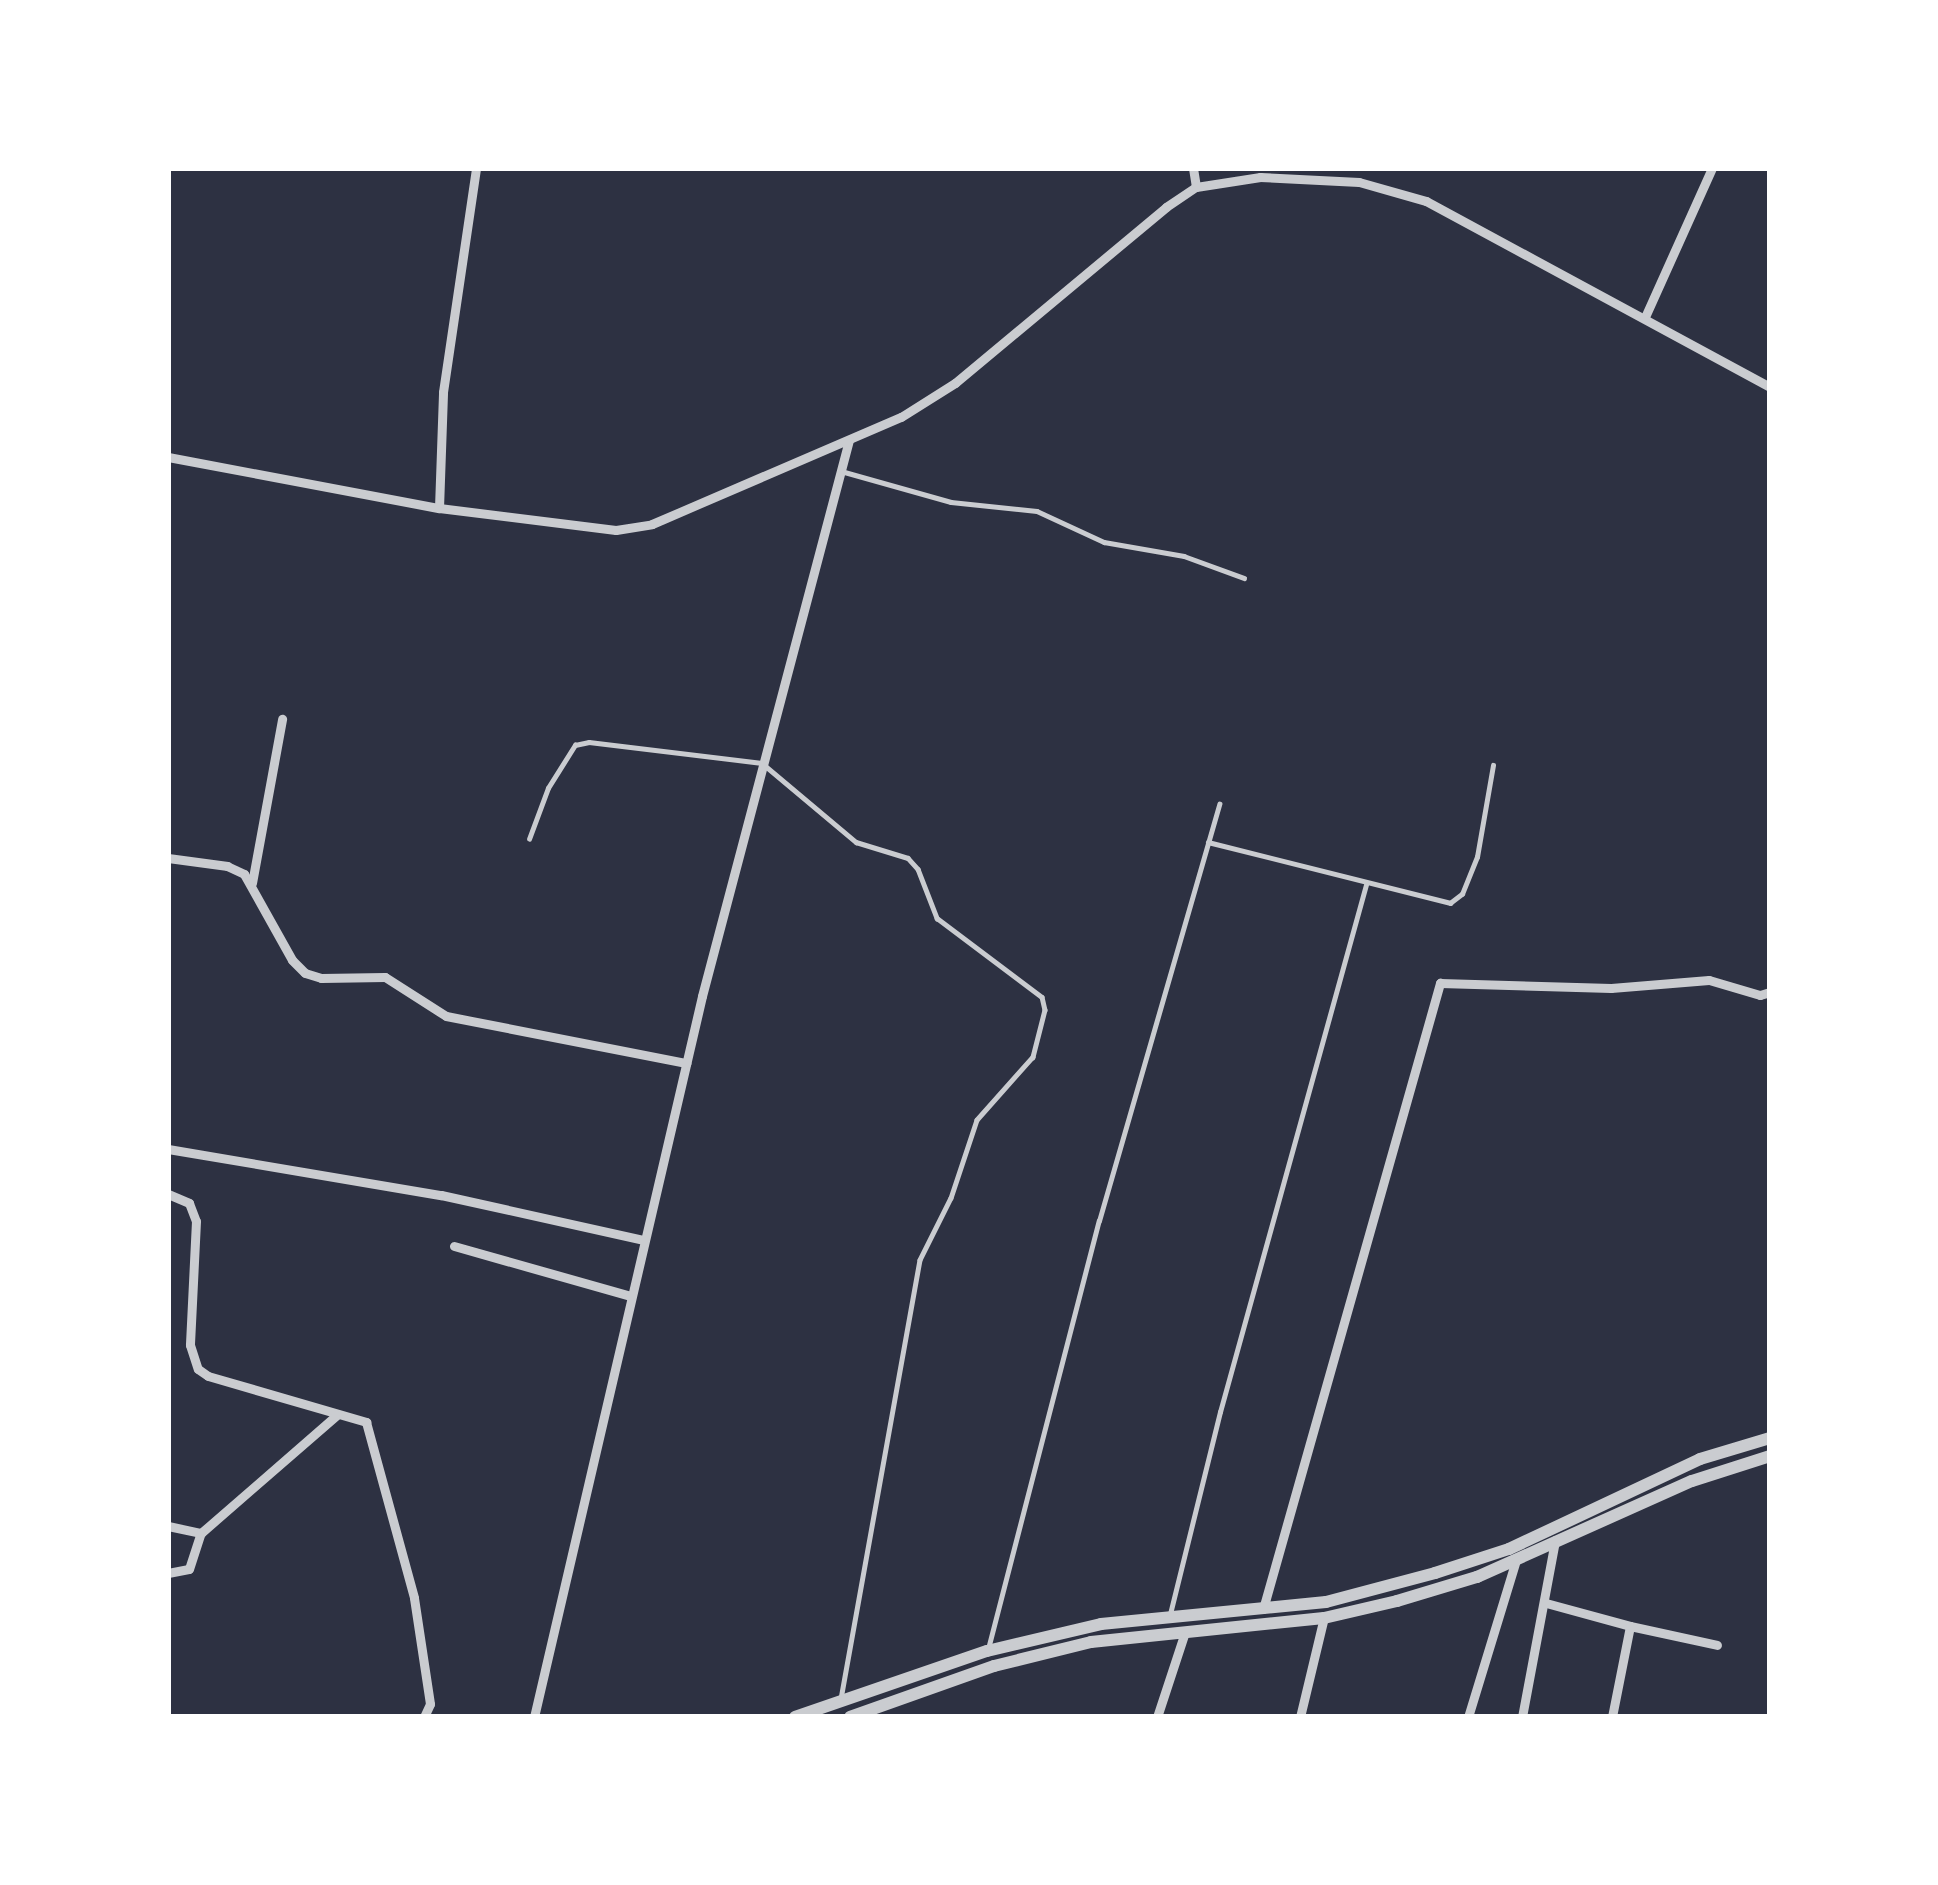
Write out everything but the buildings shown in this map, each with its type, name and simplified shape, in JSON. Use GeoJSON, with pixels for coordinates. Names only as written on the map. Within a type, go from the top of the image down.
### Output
{"type":"FeatureCollection","features":[{"type":"Feature","properties":{"kind":"street"},"geometry":{"type":"LineString","coordinates":[[439,508],[443,392],[476,168]]}},
{"type":"Feature","properties":{"kind":"street"},"geometry":{"type":"LineString","coordinates":[[1193,168],[1196,188]]}},
{"type":"Feature","properties":{"kind":"street"},"geometry":{"type":"LineString","coordinates":[[1645,316],[1712,168]]}},
{"type":"Feature","properties":{"kind":"street"},"geometry":{"type":"LineString","coordinates":[[168,457],[439,508],[616,530],[652,524],[901,417],[955,383],[1002,338],[1196,188],[1260,177],[1394,189],[1426,201],[1770,387]]}},
{"type":"Feature","properties":{"kind":"street"},"geometry":{"type":"LineString","coordinates":[[534,1717],[686,1064],[849,440]]}},
{"type":"Feature","properties":{"kind":"street"},"geometry":{"type":"LineString","coordinates":[[252,883],[282,719]]}},
{"type":"Feature","properties":{"kind":"street"},"geometry":{"type":"LineString","coordinates":[[168,858],[227,866],[252,883],[292,960],[305,973],[321,978],[385,977],[446,1016],[686,1064]]}},
{"type":"Feature","properties":{"kind":"street"},"geometry":{"type":"LineString","coordinates":[[1263,1609],[1441,983],[1611,988],[1709,980],[1760,994],[1770,992]]}},
{"type":"Feature","properties":{"kind":"street"},"geometry":{"type":"LineString","coordinates":[[168,1149],[441,1195],[644,1240]]}},
{"type":"Feature","properties":{"kind":"street"},"geometry":{"type":"LineString","coordinates":[[168,1194],[189,1203],[196,1221],[190,1345],[198,1369],[208,1376],[365,1422],[414,1598],[430,1704],[424,1717]]}},
{"type":"Feature","properties":{"kind":"street"},"geometry":{"type":"LineString","coordinates":[[454,1246],[631,1296]]}},
{"type":"Feature","properties":{"kind":"street"},"geometry":{"type":"LineString","coordinates":[[168,1573],[189,1569],[201,1533],[338,1414]]}},
{"type":"Feature","properties":{"kind":"street"},"geometry":{"type":"LineString","coordinates":[[795,1717],[988,1651],[1101,1624],[1326,1602],[1509,1549],[1650,1480],[1770,1438]]}},
{"type":"Feature","properties":{"kind":"street"},"geometry":{"type":"LineString","coordinates":[[850,1717],[1043,1652],[1091,1642],[1324,1618],[1457,1583],[1692,1480],[1770,1456]]}},
{"type":"Feature","properties":{"kind":"street"},"geometry":{"type":"LineString","coordinates":[[168,1526],[201,1533]]}},
{"type":"Feature","properties":{"kind":"street"},"geometry":{"type":"LineString","coordinates":[[1522,1717],[1556,1540]]}},
{"type":"Feature","properties":{"kind":"street"},"geometry":{"type":"LineString","coordinates":[[1468,1717],[1516,1560]]}},
{"type":"Feature","properties":{"kind":"street"},"geometry":{"type":"LineString","coordinates":[[1300,1717],[1326,1602]]}},
{"type":"Feature","properties":{"kind":"street"},"geometry":{"type":"LineString","coordinates":[[1546,1603],[1717,1645]]}},
{"type":"Feature","properties":{"kind":"street"},"geometry":{"type":"LineString","coordinates":[[1612,1717],[1630,1626]]}},
{"type":"Feature","properties":{"kind":"street"},"geometry":{"type":"LineString","coordinates":[[1157,1717],[1184,1635]]}},
{"type":"Feature","properties":{"kind":"lane"},"geometry":{"type":"LineString","coordinates":[[840,470],[951,502],[1037,511],[1104,542],[1184,556],[1244,578]]}},
{"type":"Feature","properties":{"kind":"lane"},"geometry":{"type":"LineString","coordinates":[[529,839],[557,771],[575,745],[589,742],[762,763],[856,842],[908,858],[918,869],[937,917],[1036,989],[1045,1010],[1027,1067],[977,1120],[951,1198],[920,1260],[841,1701]]}},
{"type":"Feature","properties":{"kind":"lane"},"geometry":{"type":"LineString","coordinates":[[1208,842],[1366,885],[1444,903],[1457,900],[1478,857],[1493,765]]}},
{"type":"Feature","properties":{"kind":"lane"},"geometry":{"type":"LineString","coordinates":[[988,1651],[1099,1221],[1219,804]]}},
{"type":"Feature","properties":{"kind":"lane"},"geometry":{"type":"LineString","coordinates":[[1169,1620],[1220,1412],[1366,885]]}}]}
